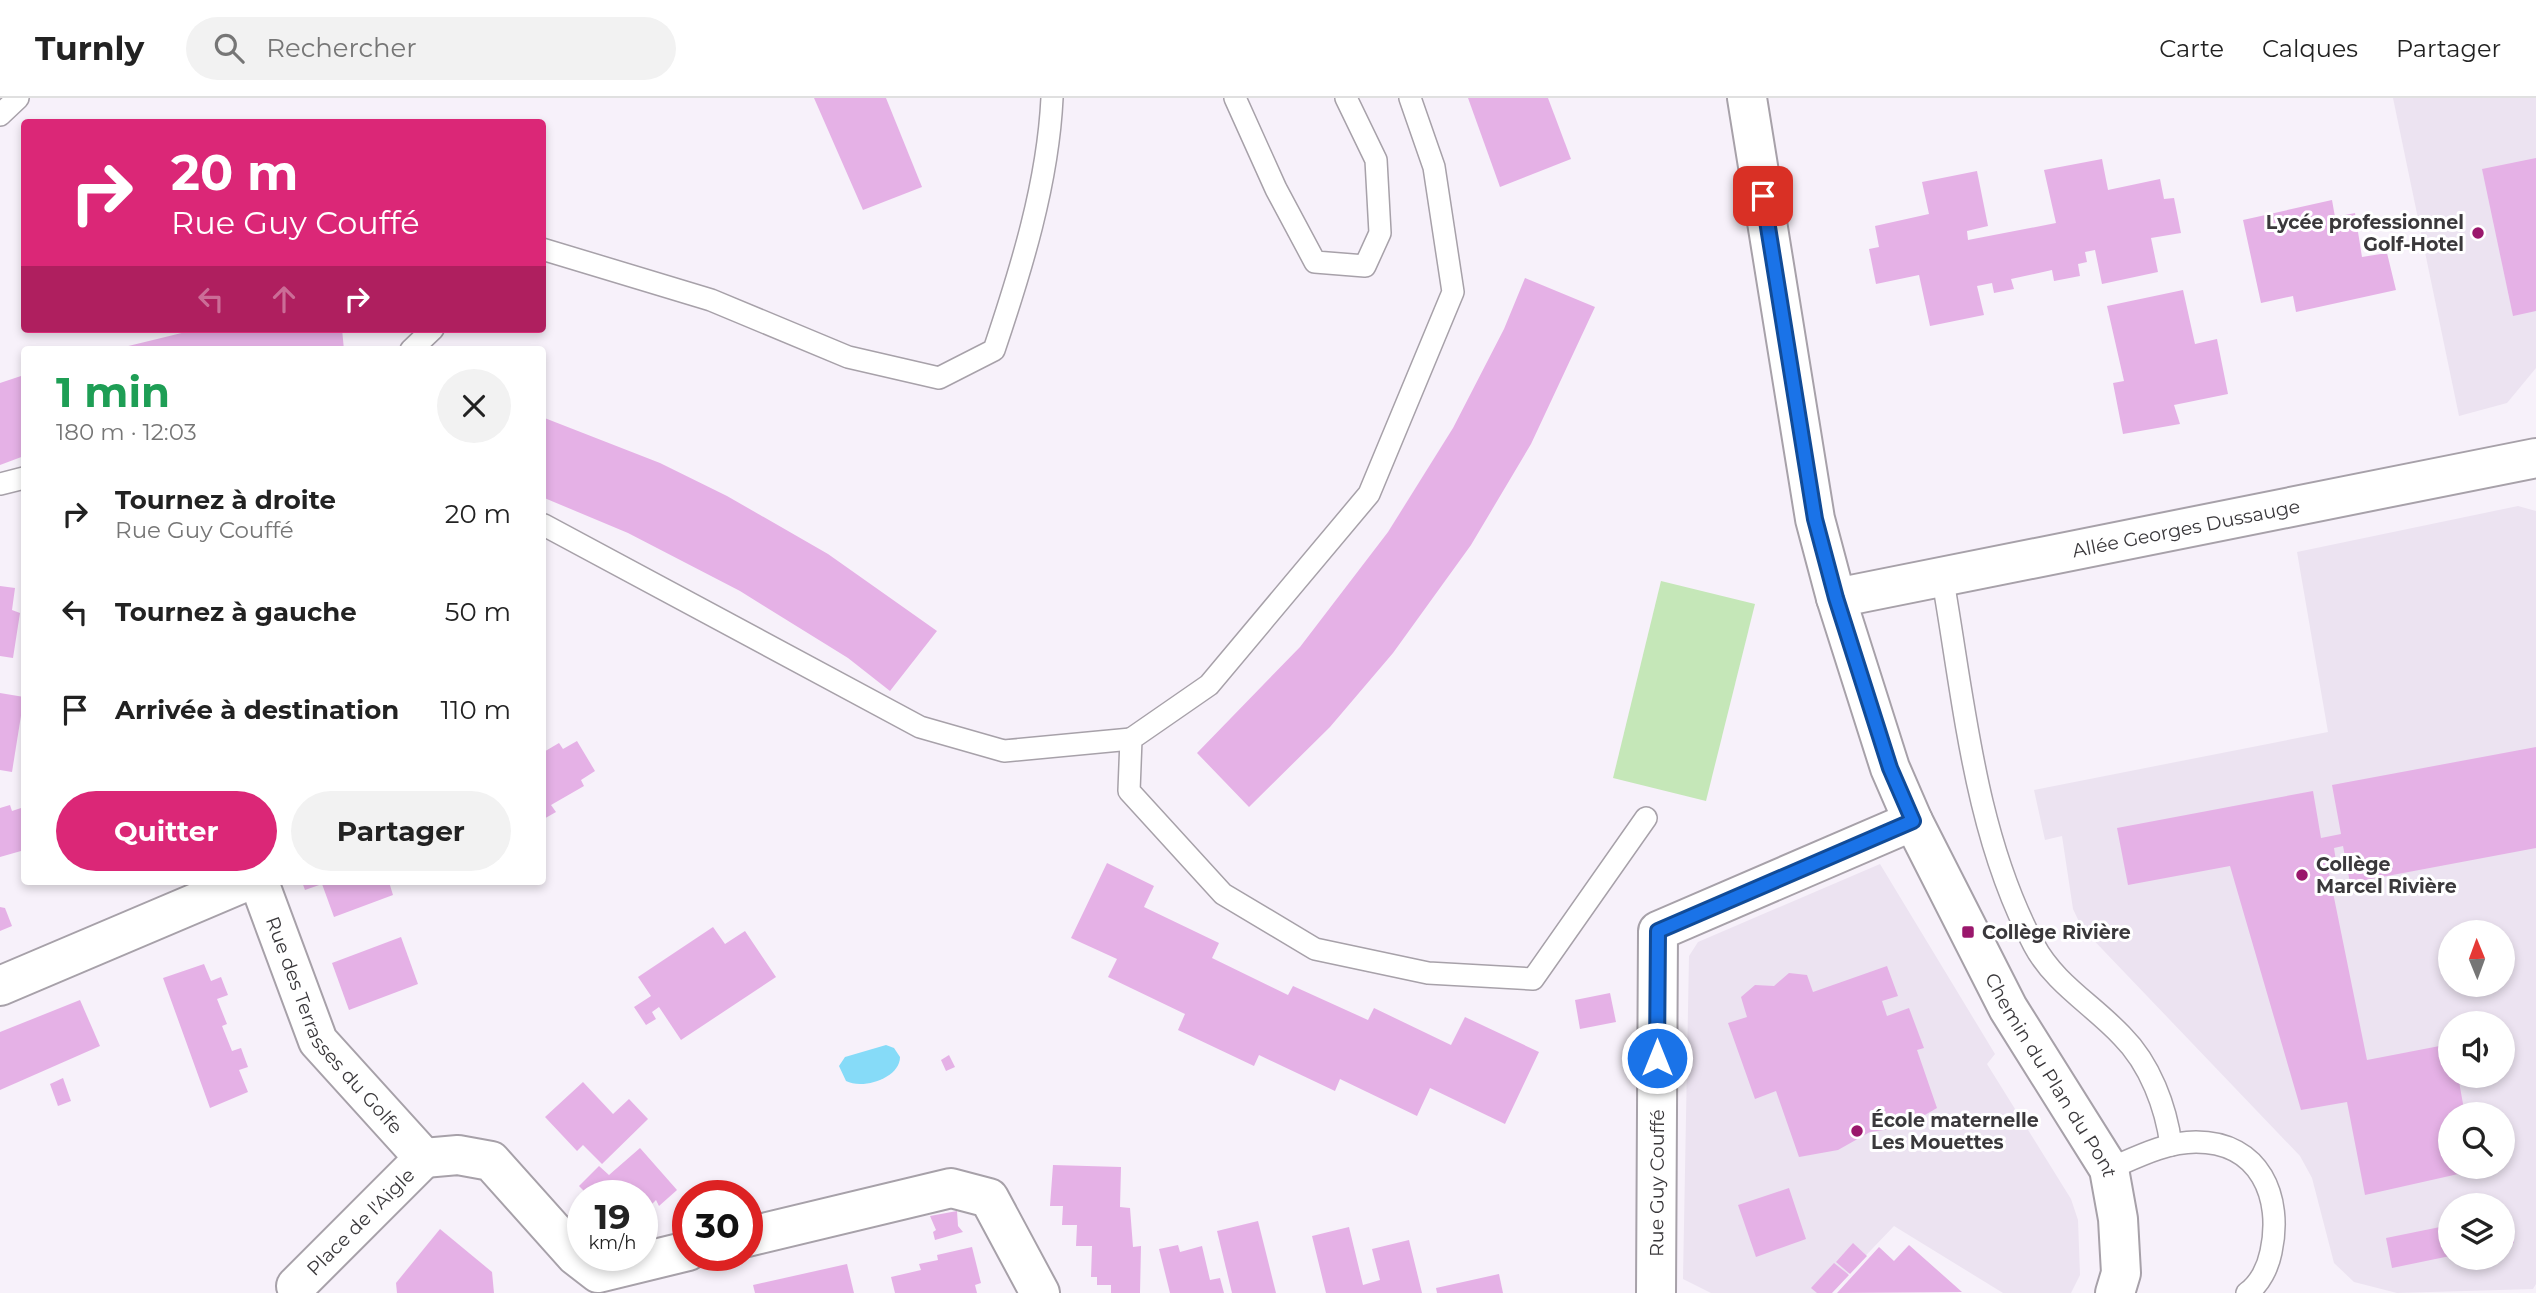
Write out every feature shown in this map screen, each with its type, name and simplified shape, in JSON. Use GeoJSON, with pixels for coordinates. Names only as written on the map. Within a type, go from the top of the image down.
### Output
{"type":"FeatureCollection","features":[{"type":"Feature","properties":{"kind":"street","name":"Chemin du Plan du Pont"},"geometry":{"type":"LineString","coordinates":[[1742,105],[1815,519],[1836,598],[1890,768],[1913,821],[2008,1008],[2109,1169],[2118,1219],[2121,1273],[2115,1293]]}},
{"type":"Feature","properties":{"kind":"street","name":"Allée Georges Dussauge"},"geometry":{"type":"LineString","coordinates":[[1836,598],[2536,458]]}},
{"type":"Feature","properties":{"kind":"street","name":"Rue Guy Couffé"},"geometry":{"type":"LineString","coordinates":[[1656,1293],[1658,931],[1913,821]]}},
{"type":"Feature","properties":{"kind":"street"},"geometry":{"type":"LineString","coordinates":[[0,986],[238,885]]}},
{"type":"Feature","properties":{"kind":"street","name":"Rue des Terrasses du Golfe"},"geometry":{"type":"LineString","coordinates":[[259,885],[318,1041],[424,1158]]}},
{"type":"Feature","properties":{"kind":"street"},"geometry":{"type":"LineString","coordinates":[[424,1158],[458,1155],[491,1161],[576,1256],[598,1273],[672,1255]]}},
{"type":"Feature","properties":{"kind":"street","name":"Place de l'Aigle"},"geometry":{"type":"LineString","coordinates":[[296,1286],[424,1158]]}},
{"type":"Feature","properties":{"kind":"street"},"geometry":{"type":"LineString","coordinates":[[763,1233],[951,1188],[989,1198],[1040,1293]]}},
{"type":"Feature","properties":{"kind":"lane"},"geometry":{"type":"LineString","coordinates":[[0,115],[18,98]]}},
{"type":"Feature","properties":{"kind":"lane"},"geometry":{"type":"LineString","coordinates":[[546,249],[711,300],[848,357],[939,378],[994,350],[1018,279],[1051,130],[1052,98]]}},
{"type":"Feature","properties":{"kind":"lane"},"geometry":{"type":"LineString","coordinates":[[1235,98],[1276,189],[1315,261],[1365,266],[1380,233],[1376,160],[1346,98]]}},
{"type":"Feature","properties":{"kind":"lane"},"geometry":{"type":"LineString","coordinates":[[546,526],[920,727],[1004,751],[1130,739],[1209,685],[1369,494],[1453,292],[1434,167],[1410,98]]}},
{"type":"Feature","properties":{"kind":"lane"},"geometry":{"type":"LineString","coordinates":[[415,346],[429,333]]}},
{"type":"Feature","properties":{"kind":"lane"},"geometry":{"type":"LineString","coordinates":[[0,484],[21,479]]}},
{"type":"Feature","properties":{"kind":"lane"},"geometry":{"type":"LineString","coordinates":[[1942,575],[1974,762],[1990,833],[2009,896],[2035,948],[2060,981],[2124,1037],[2140,1061],[2167,1111],[2171,1145]]}},
{"type":"Feature","properties":{"kind":"lane"},"geometry":{"type":"LineString","coordinates":[[1130,739],[1129,791],[1223,894],[1315,949],[1428,973],[1533,979],[1646,818]]}},
{"type":"Feature","properties":{"kind":"lane"},"geometry":{"type":"LineString","coordinates":[[2109,1169],[2171,1145],[2198,1142],[2227,1147],[2250,1159],[2263,1176],[2274,1203],[2275,1232],[2269,1261],[2256,1287],[2247,1293]]}},
{"type":"Feature","properties":{"kind":"shaded area","name":"Lycée professionnel Golf-Hotel"},"geometry":{"type":"Polygon","coordinates":[[[2393,98],[2536,98],[2536,368],[2507,403],[2459,416],[2393,98]]]}},
{"type":"Feature","properties":{"kind":"shaded area","name":"Collège Marcel Rivière"},"geometry":{"type":"Polygon","coordinates":[[[2518,506],[2536,511],[2536,1284],[2533,1289],[2397,1293],[2354,1282],[2334,1263],[2312,1178],[2300,1156],[2082,928],[2073,909],[2062,836],[2045,840],[2034,790],[2328,732],[2297,552],[2518,506]]]}},
{"type":"Feature","properties":{"kind":"shaded area","name":"École maternelle Les Mouettes"},"geometry":{"type":"Polygon","coordinates":[[[1880,864],[1995,1054],[1987,1064],[2071,1199],[2078,1220],[2080,1275],[2071,1293],[2003,1293],[1894,1226],[1830,1293],[1711,1293],[1683,1279],[1689,956],[1698,942],[1880,864]]]}},
{"type":"Feature","properties":{"kind":"green space"},"geometry":{"type":"Polygon","coordinates":[[[1661,581],[1755,604],[1706,801],[1613,778],[1661,581]]]}},
{"type":"Feature","properties":{"kind":"water"},"geometry":{"type":"Polygon","coordinates":[[[886,1045],[894,1048],[900,1057],[894,1071],[871,1083],[846,1081],[839,1066],[845,1057],[886,1045]]]}},
{"type":"Feature","properties":{"kind":"building"},"geometry":{"type":"Polygon","coordinates":[[[814,98],[886,98],[922,187],[863,210],[814,98]]]}},
{"type":"Feature","properties":{"kind":"building"},"geometry":{"type":"Polygon","coordinates":[[[1468,98],[1548,98],[1571,159],[1500,187],[1468,98]]]}},
{"type":"Feature","properties":{"kind":"building"},"geometry":{"type":"Polygon","coordinates":[[[2536,158],[2536,311],[2513,316],[2482,169],[2536,158]]]}},
{"type":"Feature","properties":{"kind":"building"},"geometry":{"type":"Polygon","coordinates":[[[2102,159],[2108,190],[2160,179],[2164,199],[2174,198],[2181,233],[2151,238],[2158,272],[2102,284],[2095,250],[2085,252],[2087,262],[2078,264],[2080,276],[2054,281],[2052,270],[2011,279],[2014,289],[1994,293],[1992,283],[1977,286],[1984,315],[1930,326],[1919,275],[1876,284],[1869,249],[1879,247],[1875,226],[1929,214],[1922,182],[1977,171],[1988,226],[1967,231],[1968,240],[2056,223],[2044,170],[2102,159]]]}},
{"type":"Feature","properties":{"kind":"building"},"geometry":{"type":"Polygon","coordinates":[[[2332,200],[2335,217],[2355,213],[2362,257],[2387,253],[2396,290],[2296,312],[2293,296],[2261,303],[2243,220],[2332,200]]]}},
{"type":"Feature","properties":{"kind":"building"},"geometry":{"type":"Polygon","coordinates":[[[1525,278],[1595,307],[1531,444],[1471,545],[1393,653],[1330,727],[1249,807],[1197,753],[1300,647],[1388,532],[1453,428],[1504,329],[1525,278]]]}},
{"type":"Feature","properties":{"kind":"building"},"geometry":{"type":"Polygon","coordinates":[[[2183,290],[2195,344],[2217,339],[2228,394],[2174,405],[2180,424],[2123,434],[2113,383],[2124,381],[2107,306],[2183,290]]]}},
{"type":"Feature","properties":{"kind":"building"},"geometry":{"type":"Polygon","coordinates":[[[182,333],[342,333],[344,346],[128,346],[182,333]]]}},
{"type":"Feature","properties":{"kind":"building"},"geometry":{"type":"Polygon","coordinates":[[[21,376],[21,457],[0,465],[0,383],[21,376]]]}},
{"type":"Feature","properties":{"kind":"building"},"geometry":{"type":"Polygon","coordinates":[[[546,419],[660,463],[727,496],[828,554],[937,631],[890,691],[848,658],[740,591],[628,533],[546,499],[546,419]]]}},
{"type":"Feature","properties":{"kind":"building"},"geometry":{"type":"Polygon","coordinates":[[[0,586],[15,588],[12,610],[20,613],[13,658],[0,656],[0,586]]]}},
{"type":"Feature","properties":{"kind":"building"},"geometry":{"type":"Polygon","coordinates":[[[0,693],[21,696],[21,716],[12,772],[0,770],[0,693]]]}},
{"type":"Feature","properties":{"kind":"building"},"geometry":{"type":"Polygon","coordinates":[[[577,741],[595,771],[581,780],[584,786],[551,805],[556,812],[546,818],[546,751],[559,743],[563,749],[577,741]]]}},
{"type":"Feature","properties":{"kind":"building"},"geometry":{"type":"Polygon","coordinates":[[[2536,747],[2536,848],[2350,883],[2343,846],[2334,848],[2336,861],[2327,863],[2367,1060],[2438,1046],[2438,1088],[2460,1088],[2463,1102],[2438,1102],[2438,1179],[2365,1195],[2347,1102],[2301,1110],[2230,866],[2128,885],[2117,828],[2313,791],[2321,838],[2341,834],[2332,785],[2536,747]]]}},
{"type":"Feature","properties":{"kind":"building"},"geometry":{"type":"Polygon","coordinates":[[[10,805],[12,811],[21,808],[21,851],[0,857],[0,808],[10,805]]]}},
{"type":"Feature","properties":{"kind":"building"},"geometry":{"type":"Polygon","coordinates":[[[1107,863],[1154,886],[1144,907],[1219,943],[1212,958],[1288,995],[1293,986],[1368,1020],[1374,1008],[1451,1045],[1465,1017],[1539,1052],[1505,1124],[1430,1088],[1417,1116],[1340,1079],[1335,1091],[1259,1055],[1254,1066],[1178,1030],[1185,1014],[1108,977],[1117,959],[1071,938],[1107,863]]]}},
{"type":"Feature","properties":{"kind":"building"},"geometry":{"type":"Polygon","coordinates":[[[303,885],[319,885],[305,890],[303,885]]]}},
{"type":"Feature","properties":{"kind":"building"},"geometry":{"type":"Polygon","coordinates":[[[322,885],[390,885],[393,895],[334,917],[322,885]]]}},
{"type":"Feature","properties":{"kind":"building"},"geometry":{"type":"Polygon","coordinates":[[[0,907],[5,908],[12,926],[0,931],[0,907]]]}},
{"type":"Feature","properties":{"kind":"building"},"geometry":{"type":"Polygon","coordinates":[[[713,927],[725,944],[745,931],[776,977],[681,1040],[659,1007],[652,1012],[656,1019],[646,1025],[634,1007],[651,996],[638,977],[713,927]]]}},
{"type":"Feature","properties":{"kind":"building"},"geometry":{"type":"Polygon","coordinates":[[[401,937],[418,984],[349,1010],[332,963],[401,937]]]}},
{"type":"Feature","properties":{"kind":"building"},"geometry":{"type":"Polygon","coordinates":[[[204,964],[211,981],[221,977],[228,995],[217,999],[227,1024],[222,1026],[232,1051],[241,1048],[248,1067],[239,1070],[248,1092],[210,1108],[163,978],[204,964]]]}},
{"type":"Feature","properties":{"kind":"building"},"geometry":{"type":"Polygon","coordinates":[[[1887,966],[1898,996],[1882,1001],[1887,1016],[1909,1008],[1924,1048],[1917,1050],[1937,1108],[1904,1127],[1870,1132],[1838,1150],[1799,1157],[1776,1091],[1755,1099],[1728,1023],[1747,1017],[1741,997],[1755,985],[1774,986],[1789,973],[1807,975],[1813,992],[1887,966]]]}},
{"type":"Feature","properties":{"kind":"building"},"geometry":{"type":"Polygon","coordinates":[[[1610,993],[1616,1022],[1580,1029],[1575,1000],[1610,993]]]}},
{"type":"Feature","properties":{"kind":"building"},"geometry":{"type":"Polygon","coordinates":[[[80,1000],[100,1046],[0,1090],[0,1032],[80,1000]]]}},
{"type":"Feature","properties":{"kind":"building"},"geometry":{"type":"Polygon","coordinates":[[[949,1055],[955,1067],[946,1071],[941,1060],[949,1055]]]}},
{"type":"Feature","properties":{"kind":"building"},"geometry":{"type":"Polygon","coordinates":[[[63,1078],[71,1101],[58,1106],[50,1084],[63,1078]]]}},
{"type":"Feature","properties":{"kind":"building"},"geometry":{"type":"Polygon","coordinates":[[[583,1082],[613,1114],[629,1099],[648,1119],[602,1164],[583,1145],[577,1151],[545,1117],[583,1082]]]}},
{"type":"Feature","properties":{"kind":"building"},"geometry":{"type":"Polygon","coordinates":[[[640,1148],[672,1184],[672,1194],[659,1206],[658,1180],[585,1180],[599,1166],[609,1175],[640,1148]]]}},
{"type":"Feature","properties":{"kind":"building"},"geometry":{"type":"Polygon","coordinates":[[[1053,1165],[1121,1167],[1120,1207],[1130,1208],[1133,1247],[1141,1246],[1140,1293],[1111,1293],[1111,1285],[1097,1285],[1097,1277],[1091,1277],[1092,1246],[1076,1246],[1077,1225],[1062,1225],[1063,1206],[1050,1206],[1053,1165]]]}},
{"type":"Feature","properties":{"kind":"building"},"geometry":{"type":"Polygon","coordinates":[[[1789,1188],[1806,1239],[1756,1257],[1738,1205],[1789,1188]]]}},
{"type":"Feature","properties":{"kind":"building"},"geometry":{"type":"Polygon","coordinates":[[[957,1211],[958,1226],[963,1232],[935,1240],[933,1232],[936,1230],[930,1216],[957,1211]]]}},
{"type":"Feature","properties":{"kind":"building"},"geometry":{"type":"Polygon","coordinates":[[[1258,1221],[1276,1293],[1232,1293],[1217,1231],[1258,1221]]]}},
{"type":"Feature","properties":{"kind":"building"},"geometry":{"type":"Polygon","coordinates":[[[1349,1227],[1363,1285],[1380,1280],[1372,1249],[1409,1240],[1422,1293],[1326,1293],[1312,1236],[1349,1227]]]}},
{"type":"Feature","properties":{"kind":"building"},"geometry":{"type":"Polygon","coordinates":[[[2438,1227],[2438,1258],[2392,1268],[2386,1238],[2438,1227]]]}},
{"type":"Feature","properties":{"kind":"building"},"geometry":{"type":"Polygon","coordinates":[[[440,1229],[492,1272],[494,1293],[397,1293],[396,1283],[440,1229]]]}},
{"type":"Feature","properties":{"kind":"building"},"geometry":{"type":"Polygon","coordinates":[[[1853,1243],[1867,1256],[1850,1274],[1836,1262],[1853,1243]]]}},
{"type":"Feature","properties":{"kind":"building"},"geometry":{"type":"Polygon","coordinates":[[[1178,1245],[1180,1252],[1202,1246],[1210,1280],[1220,1278],[1224,1293],[1170,1293],[1159,1249],[1178,1245]]]}},
{"type":"Feature","properties":{"kind":"building"},"geometry":{"type":"Polygon","coordinates":[[[1909,1245],[1962,1292],[1837,1293],[1879,1247],[1894,1261],[1909,1245]]]}},
{"type":"Feature","properties":{"kind":"building"},"geometry":{"type":"Polygon","coordinates":[[[972,1247],[981,1283],[975,1285],[977,1293],[895,1293],[891,1277],[921,1270],[919,1264],[938,1260],[937,1255],[972,1247]]]}},
{"type":"Feature","properties":{"kind":"building"},"geometry":{"type":"Polygon","coordinates":[[[1834,1263],[1849,1275],[1832,1293],[1817,1293],[1811,1288],[1834,1263]]]}},
{"type":"Feature","properties":{"kind":"building"},"geometry":{"type":"Polygon","coordinates":[[[847,1264],[854,1293],[755,1293],[753,1285],[847,1264]]]}},
{"type":"Feature","properties":{"kind":"building"},"geometry":{"type":"Polygon","coordinates":[[[1499,1274],[1503,1293],[1437,1293],[1436,1288],[1499,1274]]]}},
{"type":"Feature","properties":{"kind":"place","name":"Lycée professionnel Golf-Hotel"},"geometry":{"type":"Point","coordinates":[2478,233]}},
{"type":"Feature","properties":{"kind":"place","name":"Collège Marcel Rivière"},"geometry":{"type":"Point","coordinates":[2302,875]}},
{"type":"Feature","properties":{"kind":"place","name":"Collège Rivière"},"geometry":{"type":"Point","coordinates":[1968,932]}},
{"type":"Feature","properties":{"kind":"place","name":"École maternelle Les Mouettes"},"geometry":{"type":"Point","coordinates":[1857,1131]}},
{"type":"Feature","properties":{"kind":"route"},"geometry":{"type":"LineString","coordinates":[[1657,1058],[1658,931],[1913,821],[1890,768],[1836,598],[1815,519],[1763,196]]}}]}
